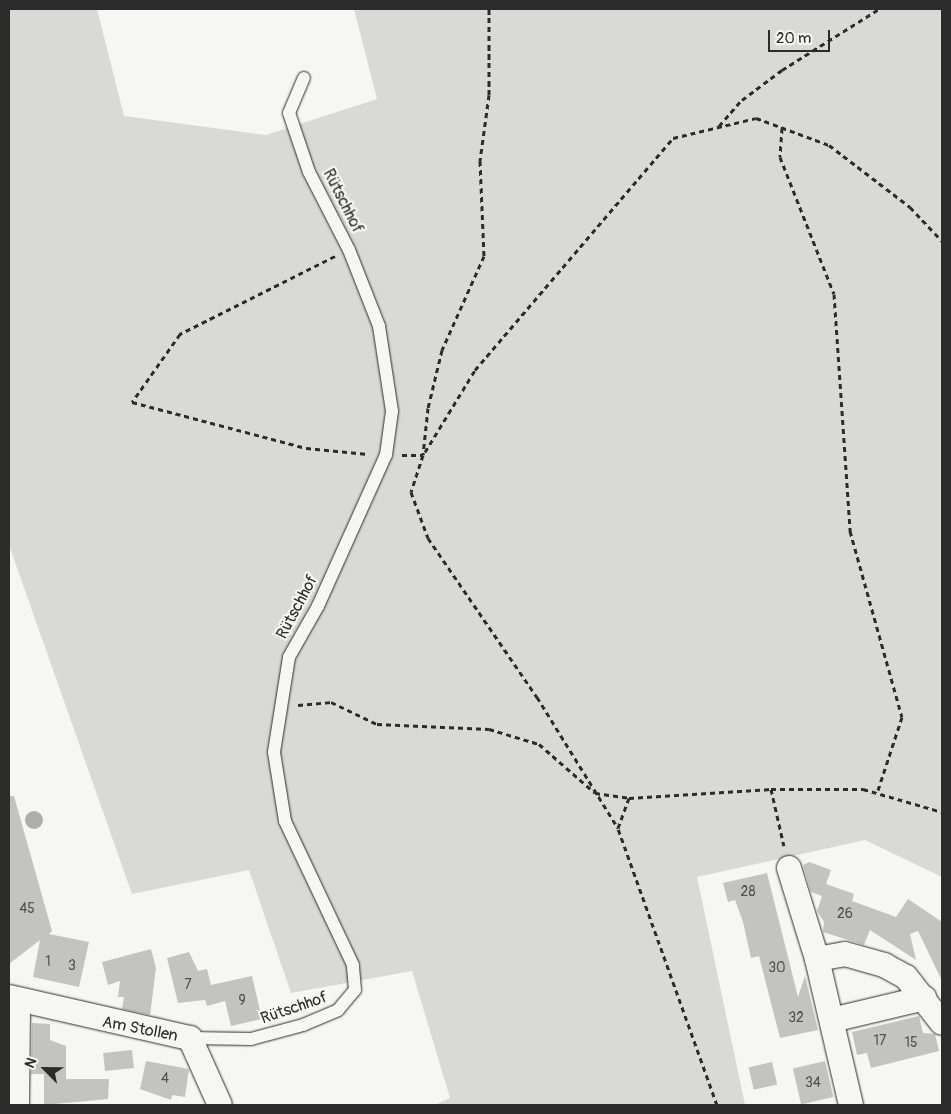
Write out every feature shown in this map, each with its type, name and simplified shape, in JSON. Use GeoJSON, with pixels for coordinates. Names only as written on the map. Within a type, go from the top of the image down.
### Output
{"type":"FeatureCollection","features":[{"type":"Feature","properties":{"kind":"street"},"geometry":{"type":"LineString","coordinates":[[789,868],[817,959],[852,1105]]}},
{"type":"Feature","properties":{"kind":"street"},"geometry":{"type":"LineString","coordinates":[[817,959],[846,954],[884,965],[906,977],[942,1023]]}},
{"type":"Feature","properties":{"kind":"street"},"geometry":{"type":"LineString","coordinates":[[832,1020],[924,998]]}},
{"type":"Feature","properties":{"kind":"street","name":"Am Stollen"},"geometry":{"type":"LineString","coordinates":[[13,1000],[190,1038],[220,1105]]}},
{"type":"Feature","properties":{"kind":"street"},"geometry":{"type":"LineString","coordinates":[[13,1000],[17,1105]]}},
{"type":"Feature","properties":{"kind":"lane","name":"Rütschhof"},"geometry":{"type":"LineString","coordinates":[[190,1038],[251,1040],[303,1025],[338,1010],[355,990],[353,965],[285,821],[274,752],[289,657],[318,606],[386,455],[392,411],[380,326],[349,250],[309,172],[289,113],[304,78]]}},
{"type":"Feature","properties":{"kind":"path"},"geometry":{"type":"LineString","coordinates":[[424,455],[428,408],[442,350],[484,256],[480,161],[489,95],[489,9]]}},
{"type":"Feature","properties":{"kind":"path"},"geometry":{"type":"LineString","coordinates":[[718,127],[762,85],[840,30],[879,9]]}},
{"type":"Feature","properties":{"kind":"path"},"geometry":{"type":"LineString","coordinates":[[717,1105],[618,828],[537,698],[428,538],[412,492],[424,455],[474,370],[673,138],[756,118],[829,145],[910,207],[942,241]]}},
{"type":"Feature","properties":{"kind":"path"},"geometry":{"type":"LineString","coordinates":[[782,128],[780,157],[834,294],[850,531],[902,718],[878,793]]}},
{"type":"Feature","properties":{"kind":"path"},"geometry":{"type":"LineString","coordinates":[[349,250],[180,334],[132,402],[306,448],[386,455]]}},
{"type":"Feature","properties":{"kind":"path"},"geometry":{"type":"LineString","coordinates":[[280,706],[331,702],[377,724],[489,729],[539,744],[595,793],[629,798],[771,789],[863,789],[942,812]]}},
{"type":"Feature","properties":{"kind":"path"},"geometry":{"type":"LineString","coordinates":[[771,789],[789,868]]}},
{"type":"Feature","properties":{"kind":"path"},"geometry":{"type":"LineString","coordinates":[[618,828],[629,798]]}},
{"type":"Feature","properties":{"kind":"shaded area"},"geometry":{"type":"Polygon","coordinates":[[[9,9],[97,9],[124,116],[266,135],[377,99],[354,9],[942,9],[942,877],[865,840],[697,877],[745,1105],[435,1105],[450,1098],[412,971],[291,993],[249,870],[132,894],[9,545],[9,9]]]}},
{"type":"Feature","properties":{"kind":"shaded area"},"geometry":{"type":"Polygon","coordinates":[[[34,811],[40,814],[43,820],[40,826],[34,829],[28,826],[25,820],[28,814],[34,811]]]}},
{"type":"Feature","properties":{"kind":"building"},"geometry":{"type":"Polygon","coordinates":[[[9,796],[14,796],[52,931],[49,934],[89,942],[79,987],[33,977],[40,940],[9,964],[9,796]]]}},
{"type":"Feature","properties":{"kind":"building"},"geometry":{"type":"Polygon","coordinates":[[[809,862],[831,870],[826,884],[854,894],[852,901],[896,917],[908,899],[942,922],[942,981],[918,931],[910,934],[916,960],[870,930],[864,945],[823,932],[824,922],[817,911],[822,896],[811,892],[803,865],[809,862]]]}},
{"type":"Feature","properties":{"kind":"building"},"geometry":{"type":"Polygon","coordinates":[[[767,873],[798,997],[805,976],[818,1030],[780,1038],[759,956],[751,958],[743,922],[735,900],[728,902],[723,883],[767,873]]]}},
{"type":"Feature","properties":{"kind":"building"},"geometry":{"type":"Polygon","coordinates":[[[151,949],[156,968],[150,1015],[122,1009],[124,997],[118,997],[120,981],[108,985],[102,962],[151,949]]]}},
{"type":"Feature","properties":{"kind":"building"},"geometry":{"type":"Polygon","coordinates":[[[189,952],[198,971],[207,969],[211,985],[252,976],[262,1019],[231,1026],[225,1001],[207,1006],[205,1000],[178,1003],[167,958],[189,952]]]}},
{"type":"Feature","properties":{"kind":"building"},"geometry":{"type":"Polygon","coordinates":[[[919,1016],[923,1033],[935,1034],[939,1051],[871,1068],[867,1053],[857,1055],[852,1032],[919,1016]]]}},
{"type":"Feature","properties":{"kind":"building"},"geometry":{"type":"Polygon","coordinates":[[[32,1023],[50,1024],[50,1040],[66,1046],[66,1079],[109,1079],[108,1099],[44,1105],[44,1074],[31,1074],[32,1023]]]}},
{"type":"Feature","properties":{"kind":"building"},"geometry":{"type":"Polygon","coordinates":[[[132,1050],[134,1068],[105,1071],[103,1053],[132,1050]]]}},
{"type":"Feature","properties":{"kind":"building"},"geometry":{"type":"Polygon","coordinates":[[[146,1061],[189,1069],[185,1097],[172,1095],[171,1100],[140,1089],[146,1061]]]}},
{"type":"Feature","properties":{"kind":"building"},"geometry":{"type":"Polygon","coordinates":[[[825,1061],[833,1097],[801,1104],[793,1068],[825,1061]]]}},
{"type":"Feature","properties":{"kind":"building"},"geometry":{"type":"Polygon","coordinates":[[[772,1062],[777,1084],[754,1090],[749,1067],[772,1062]]]}}]}
